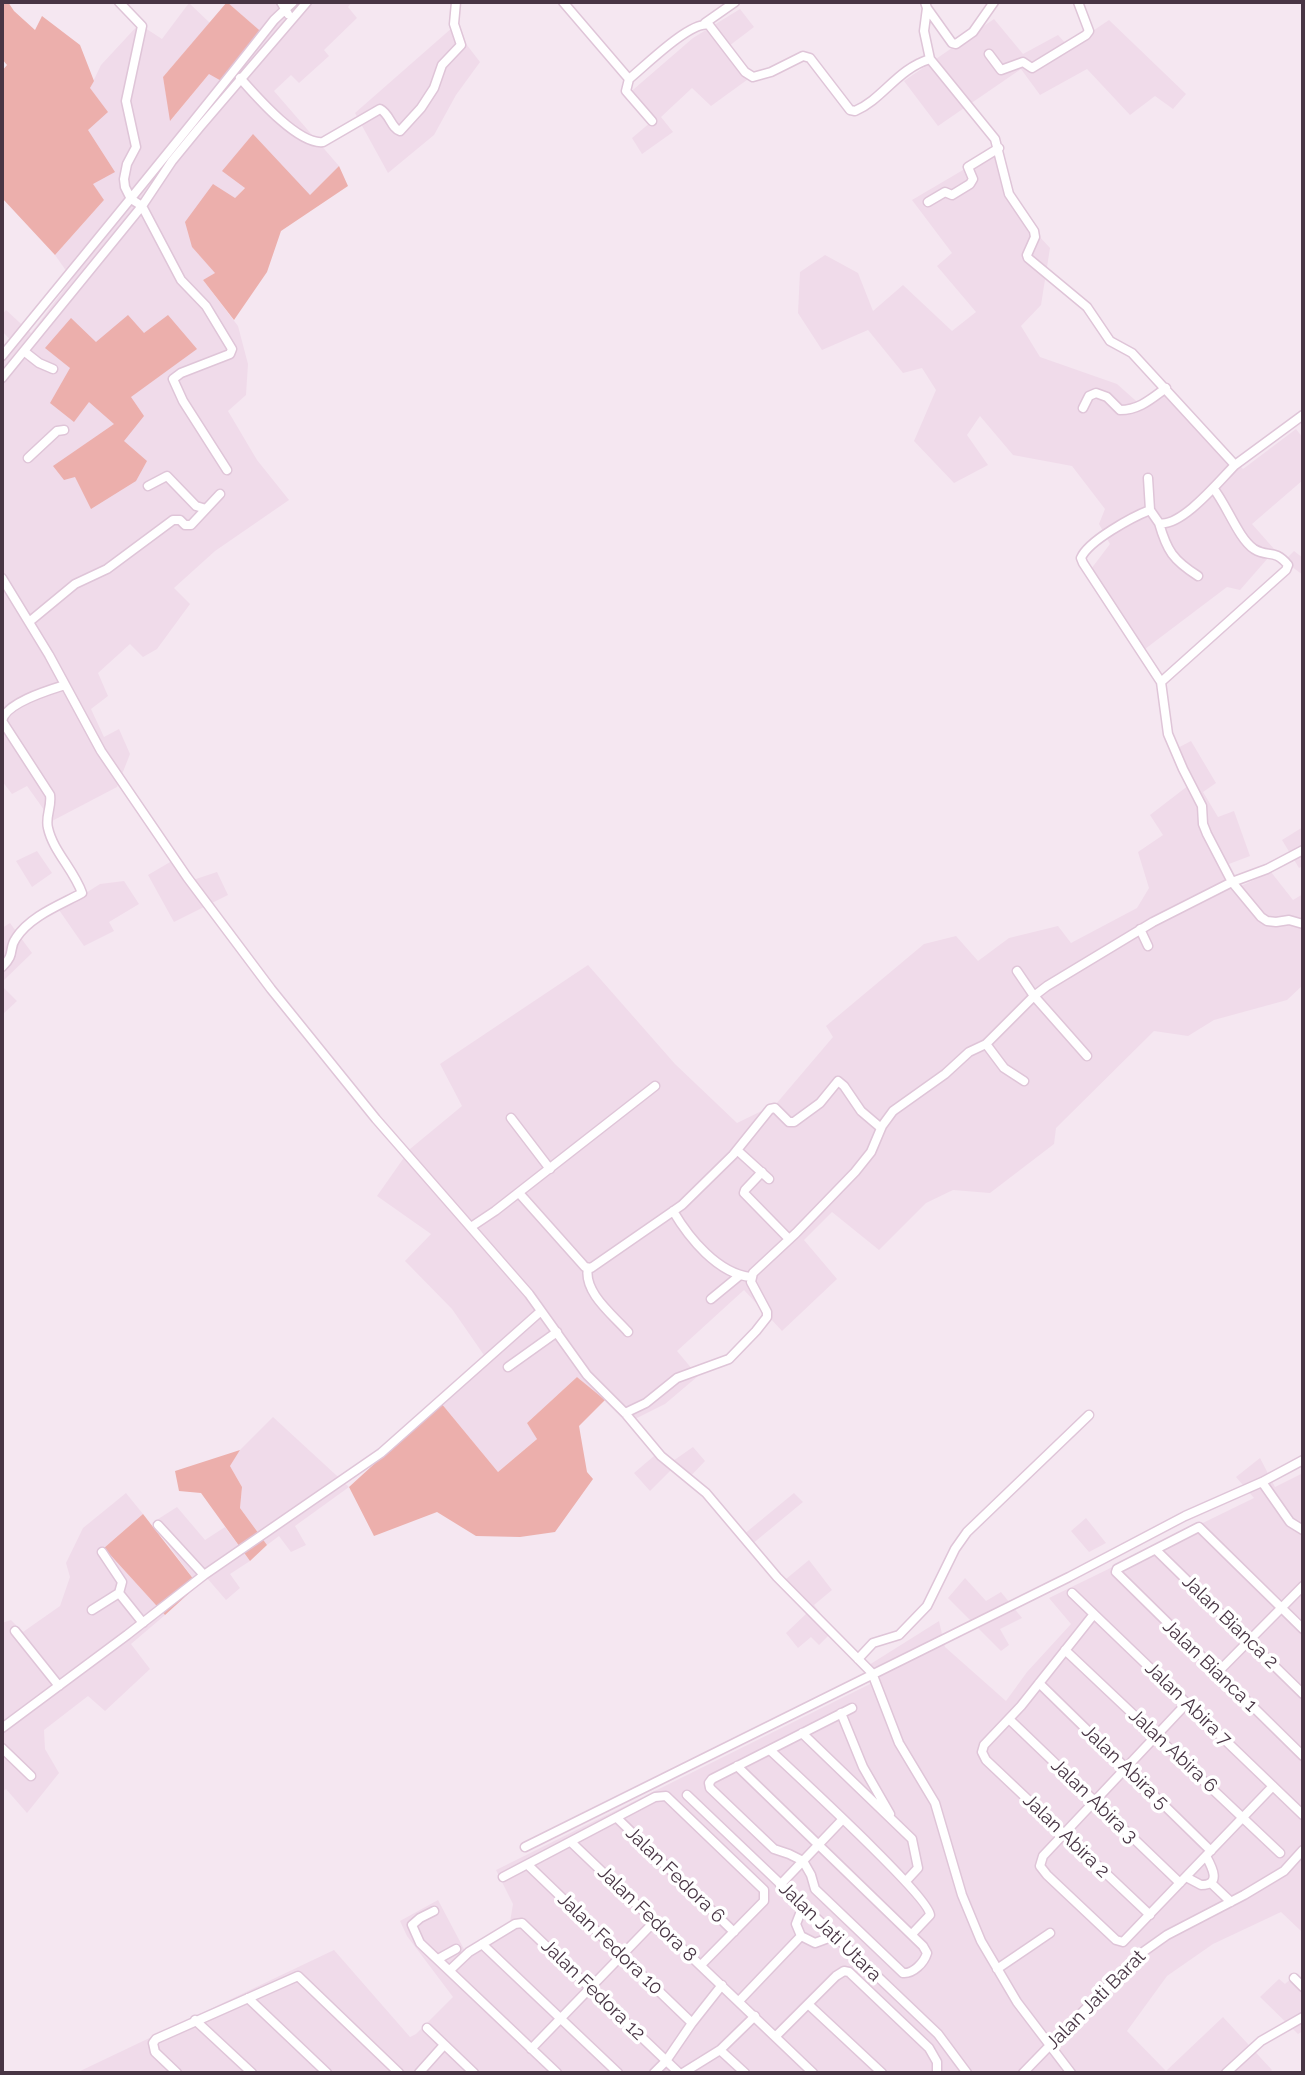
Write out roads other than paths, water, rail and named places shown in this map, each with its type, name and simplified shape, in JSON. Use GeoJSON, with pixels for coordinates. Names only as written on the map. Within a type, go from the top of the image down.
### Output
{"type":"FeatureCollection","features":[{"type":"Feature","properties":{"kind":"street"},"geometry":{"type":"LineString","coordinates":[[119,2],[142,26],[127,101],[136,148],[124,172],[125,187],[130,198],[141,206],[181,280],[206,306],[232,349],[230,354],[181,373],[173,379],[183,401],[227,470]]}},
{"type":"Feature","properties":{"kind":"street"},"geometry":{"type":"LineString","coordinates":[[281,2],[284,11],[293,18]]}},
{"type":"Feature","properties":{"kind":"street"},"geometry":{"type":"LineString","coordinates":[[2,356],[130,198],[171,152],[274,20],[293,2]]}},
{"type":"Feature","properties":{"kind":"street"},"geometry":{"type":"LineString","coordinates":[[2,378],[141,206],[172,161],[307,2]]}},
{"type":"Feature","properties":{"kind":"street"},"geometry":{"type":"LineString","coordinates":[[240,78],[293,130],[317,142],[323,142],[379,109],[384,111],[396,130],[400,131],[421,108],[434,88],[442,65],[461,45],[454,24],[456,2]]}},
{"type":"Feature","properties":{"kind":"street"},"geometry":{"type":"LineString","coordinates":[[563,2],[629,79]]}},
{"type":"Feature","properties":{"kind":"street"},"geometry":{"type":"LineString","coordinates":[[652,121],[626,91],[629,79],[687,31],[705,23],[735,2]]}},
{"type":"Feature","properties":{"kind":"street"},"geometry":{"type":"LineString","coordinates":[[926,5],[952,43],[956,44],[973,32],[994,2]]}},
{"type":"Feature","properties":{"kind":"street"},"geometry":{"type":"LineString","coordinates":[[989,54],[1001,70],[1024,62],[1032,68],[1086,35],[1089,30],[1079,2]]}},
{"type":"Feature","properties":{"kind":"street"},"geometry":{"type":"LineString","coordinates":[[926,5],[924,31],[930,59],[995,138],[1009,194],[1034,231],[1035,237],[1028,258],[1087,307],[1110,341],[1132,353],[1235,465]]}},
{"type":"Feature","properties":{"kind":"street"},"geometry":{"type":"LineString","coordinates":[[705,23],[752,78],[803,56],[810,58],[850,110],[855,111],[905,71],[930,59]]}},
{"type":"Feature","properties":{"kind":"street"},"geometry":{"type":"LineString","coordinates":[[928,202],[945,192],[952,195],[970,184],[973,179],[968,167],[999,148]]}},
{"type":"Feature","properties":{"kind":"street"},"geometry":{"type":"LineString","coordinates":[[24,352],[52,369]]}},
{"type":"Feature","properties":{"kind":"street"},"geometry":{"type":"LineString","coordinates":[[1083,408],[1089,396],[1096,393],[1107,397],[1119,410],[1130,410],[1143,405],[1166,388]]}},
{"type":"Feature","properties":{"kind":"street"},"geometry":{"type":"LineString","coordinates":[[1159,523],[1169,524],[1183,516],[1235,465],[1303,415]]}},
{"type":"Feature","properties":{"kind":"street"},"geometry":{"type":"LineString","coordinates":[[29,458],[57,431],[64,429]]}},
{"type":"Feature","properties":{"kind":"street"},"geometry":{"type":"LineString","coordinates":[[148,486],[167,476],[196,506],[206,509]]}},
{"type":"Feature","properties":{"kind":"street"},"geometry":{"type":"LineString","coordinates":[[1149,478],[1150,510],[1159,523],[1166,548],[1182,566],[1198,576]]}},
{"type":"Feature","properties":{"kind":"street"},"geometry":{"type":"LineString","coordinates":[[1161,682],[1286,570],[1288,565],[1279,555],[1255,550],[1242,537],[1224,502],[1213,488]]}},
{"type":"Feature","properties":{"kind":"street"},"geometry":{"type":"LineString","coordinates":[[29,622],[75,584],[107,569],[173,520],[180,520],[189,526],[220,494]]}},
{"type":"Feature","properties":{"kind":"street"},"geometry":{"type":"LineString","coordinates":[[1150,510],[1128,519],[1083,553],[1081,558],[1161,682],[1168,734],[1202,806],[1203,824],[1207,834],[1231,882],[1267,921],[1289,920],[1303,924]]}},
{"type":"Feature","properties":{"kind":"street"},"geometry":{"type":"LineString","coordinates":[[2,578],[101,751],[225,928],[376,1119],[541,1311],[587,1375],[625,1413],[661,1456],[706,1493],[769,1568],[872,1673],[900,1743],[935,1803],[961,1895],[981,1941],[1017,2002],[1071,2073]]}},
{"type":"Feature","properties":{"kind":"street"},"geometry":{"type":"LineString","coordinates":[[2,967],[13,953],[16,938],[30,923],[82,893],[72,870],[48,831],[50,795],[2,721],[5,713],[22,701],[65,685]]}},
{"type":"Feature","properties":{"kind":"street"},"geometry":{"type":"LineString","coordinates":[[673,1211],[695,1242],[717,1261],[738,1276],[751,1277],[855,1172],[871,1152],[881,1128],[893,1111],[945,1074],[970,1052],[986,1044],[1034,996],[1140,929],[1231,882],[1267,869],[1303,850]]}},
{"type":"Feature","properties":{"kind":"street"},"geometry":{"type":"LineString","coordinates":[[1140,929],[1148,946]]}},
{"type":"Feature","properties":{"kind":"street"},"geometry":{"type":"LineString","coordinates":[[1017,971],[1034,996],[1087,1056]]}},
{"type":"Feature","properties":{"kind":"street"},"geometry":{"type":"LineString","coordinates":[[986,1044],[1004,1068],[1024,1081]]}},
{"type":"Feature","properties":{"kind":"street"},"geometry":{"type":"LineString","coordinates":[[588,1268],[673,1211],[713,1177],[770,1109],[775,1108],[789,1122],[794,1122],[820,1102],[838,1082],[844,1086],[861,1111],[881,1128]]}},
{"type":"Feature","properties":{"kind":"street"},"geometry":{"type":"LineString","coordinates":[[471,1227],[519,1193],[655,1086]]}},
{"type":"Feature","properties":{"kind":"street"},"geometry":{"type":"LineString","coordinates":[[511,1118],[550,1169]]}},
{"type":"Feature","properties":{"kind":"street"},"geometry":{"type":"LineString","coordinates":[[737,1150],[769,1179]]}},
{"type":"Feature","properties":{"kind":"street"},"geometry":{"type":"LineString","coordinates":[[762,1172],[744,1194],[789,1239]]}},
{"type":"Feature","properties":{"kind":"street"},"geometry":{"type":"LineString","coordinates":[[519,1193],[588,1268],[588,1283],[628,1332]]}},
{"type":"Feature","properties":{"kind":"street"},"geometry":{"type":"LineString","coordinates":[[710,1299],[738,1276]]}},
{"type":"Feature","properties":{"kind":"street"},"geometry":{"type":"LineString","coordinates":[[625,1413],[646,1403],[677,1378],[724,1362],[757,1331],[767,1317],[767,1312],[751,1277]]}},
{"type":"Feature","properties":{"kind":"street"},"geometry":{"type":"LineString","coordinates":[[2,1728],[204,1575],[381,1454],[541,1311]]}},
{"type":"Feature","properties":{"kind":"street"},"geometry":{"type":"LineString","coordinates":[[508,1367],[557,1332]]}},
{"type":"Feature","properties":{"kind":"street"},"geometry":{"type":"LineString","coordinates":[[858,1658],[873,1643],[890,1639],[910,1624],[927,1606],[944,1569],[967,1532],[1089,1415]]}},
{"type":"Feature","properties":{"kind":"street"},"geometry":{"type":"LineString","coordinates":[[525,1847],[1069,1577],[1185,1516],[1262,1482],[1303,1460]]}},
{"type":"Feature","properties":{"kind":"street"},"geometry":{"type":"LineString","coordinates":[[1262,1482],[1291,1523],[1303,1530]]}},
{"type":"Feature","properties":{"kind":"street"},"geometry":{"type":"LineString","coordinates":[[158,1525],[204,1575]]}},
{"type":"Feature","properties":{"kind":"street"},"geometry":{"type":"LineString","coordinates":[[1156,1550],[1199,1527],[1303,1629]]}},
{"type":"Feature","properties":{"kind":"street","name":"Jalan Bianca 1"},"geometry":{"type":"LineString","coordinates":[[1156,1550],[1117,1569],[1117,1575],[1303,1756]]}},
{"type":"Feature","properties":{"kind":"street","name":"Jalan Bianca 2"},"geometry":{"type":"LineString","coordinates":[[1156,1550],[1303,1694]]}},
{"type":"Feature","properties":{"kind":"street"},"geometry":{"type":"LineString","coordinates":[[92,1610],[119,1593],[122,1582],[102,1552]]}},
{"type":"Feature","properties":{"kind":"street"},"geometry":{"type":"LineString","coordinates":[[1217,1673],[1303,1586]]}},
{"type":"Feature","properties":{"kind":"street"},"geometry":{"type":"LineString","coordinates":[[119,1593],[143,1623]]}},
{"type":"Feature","properties":{"kind":"street","name":"Jalan Abira 7"},"geometry":{"type":"LineString","coordinates":[[1072,1593],[1303,1815]]}},
{"type":"Feature","properties":{"kind":"street"},"geometry":{"type":"LineString","coordinates":[[1009,1718],[1094,1614]]}},
{"type":"Feature","properties":{"kind":"street"},"geometry":{"type":"LineString","coordinates":[[15,1631],[59,1686]]}},
{"type":"Feature","properties":{"kind":"street","name":"Jalan Abira 6"},"geometry":{"type":"LineString","coordinates":[[1065,1650],[1280,1853]]}},
{"type":"Feature","properties":{"kind":"street","name":"Jalan Abira 5"},"geometry":{"type":"LineString","coordinates":[[1039,1683],[1208,1853]]}},
{"type":"Feature","properties":{"kind":"street"},"geometry":{"type":"LineString","coordinates":[[1187,1703],[1063,1833],[1043,1856],[1041,1869],[1120,1942],[1127,1939],[1273,1786]]}},
{"type":"Feature","properties":{"kind":"street"},"geometry":{"type":"LineString","coordinates":[[737,1766],[923,1946],[927,1954],[912,1972],[903,1973],[815,1889],[803,1861],[774,1849],[710,1788],[712,1779],[737,1766],[770,1750],[852,1707]]}},
{"type":"Feature","properties":{"kind":"street"},"geometry":{"type":"LineString","coordinates":[[841,1713],[863,1767],[895,1823]]}},
{"type":"Feature","properties":{"kind":"street","name":"Jalan Abira 2"},"geometry":{"type":"LineString","coordinates":[[1009,1718],[984,1745],[984,1756],[1150,1915]]}},
{"type":"Feature","properties":{"kind":"street","name":"Jalan Abira 3"},"geometry":{"type":"LineString","coordinates":[[1009,1718],[1094,1801],[1183,1880]]}},
{"type":"Feature","properties":{"kind":"street"},"geometry":{"type":"LineString","coordinates":[[802,1733],[912,1839],[918,1868],[906,1881]]}},
{"type":"Feature","properties":{"kind":"street"},"geometry":{"type":"LineString","coordinates":[[2,1748],[31,1776]]}},
{"type":"Feature","properties":{"kind":"street"},"geometry":{"type":"LineString","coordinates":[[770,1750],[906,1881],[929,1908],[930,1915],[912,1934]]}},
{"type":"Feature","properties":{"kind":"street","name":"Jalan Jati Utara"},"geometry":{"type":"LineString","coordinates":[[687,1795],[938,2034],[967,2073]]}},
{"type":"Feature","properties":{"kind":"street"},"geometry":{"type":"LineString","coordinates":[[503,1877],[529,1866],[654,1797],[666,1796],[764,1890],[764,1901],[701,1965]]}},
{"type":"Feature","properties":{"kind":"street","name":"Jalan Fedora 6"},"geometry":{"type":"LineString","coordinates":[[617,1818],[734,1932]]}},
{"type":"Feature","properties":{"kind":"street"},"geometry":{"type":"LineString","coordinates":[[780,1885],[842,1820]]}},
{"type":"Feature","properties":{"kind":"street","name":"Jalan Fedora 8"},"geometry":{"type":"LineString","coordinates":[[572,1843],[813,2073]]}},
{"type":"Feature","properties":{"kind":"street","name":"Jalan Jati Barat"},"geometry":{"type":"LineString","coordinates":[[1023,2073],[1136,1957],[1167,1935],[1284,1871],[1303,1850]]}},
{"type":"Feature","properties":{"kind":"street"},"geometry":{"type":"LineString","coordinates":[[1183,1880],[1201,1885],[1214,1879],[1208,1853]]}},
{"type":"Feature","properties":{"kind":"street","name":"Jalan Fedora 10"},"geometry":{"type":"LineString","coordinates":[[529,1866],[692,2023]]}},
{"type":"Feature","properties":{"kind":"street"},"geometry":{"type":"LineString","coordinates":[[1211,1882],[1231,1902]]}},
{"type":"Feature","properties":{"kind":"street"},"geometry":{"type":"LineString","coordinates":[[803,1906],[796,1924],[801,1936],[815,1943],[834,1936]]}},
{"type":"Feature","properties":{"kind":"street"},"geometry":{"type":"LineString","coordinates":[[434,1911],[412,1925],[421,1943],[557,2073]]}},
{"type":"Feature","properties":{"kind":"street"},"geometry":{"type":"LineString","coordinates":[[531,2049],[655,1921]]}},
{"type":"Feature","properties":{"kind":"street","name":"Jalan Fedora 12"},"geometry":{"type":"LineString","coordinates":[[482,1944],[519,1922],[522,1923],[681,2073]]}},
{"type":"Feature","properties":{"kind":"street"},"geometry":{"type":"LineString","coordinates":[[997,1969],[1050,1933]]}},
{"type":"Feature","properties":{"kind":"street"},"geometry":{"type":"LineString","coordinates":[[739,2001],[801,1936]]}},
{"type":"Feature","properties":{"kind":"street"},"geometry":{"type":"LineString","coordinates":[[450,1970],[462,1957],[482,1944],[618,2073]]}},
{"type":"Feature","properties":{"kind":"street"},"geometry":{"type":"LineString","coordinates":[[438,1959],[456,1949]]}},
{"type":"Feature","properties":{"kind":"street"},"geometry":{"type":"LineString","coordinates":[[776,2036],[836,1976],[844,1971],[849,1972],[929,2048],[937,2062],[937,2073]]}},
{"type":"Feature","properties":{"kind":"street"},"geometry":{"type":"LineString","coordinates":[[177,2073],[155,2052],[153,2043],[156,2039],[298,1976],[399,2073]]}},
{"type":"Feature","properties":{"kind":"street"},"geometry":{"type":"LineString","coordinates":[[1294,1978],[1303,1987]]}},
{"type":"Feature","properties":{"kind":"street"},"geometry":{"type":"LineString","coordinates":[[654,2073],[666,2061],[722,1985]]}},
{"type":"Feature","properties":{"kind":"street"},"geometry":{"type":"LineString","coordinates":[[248,1998],[327,2073]]}},
{"type":"Feature","properties":{"kind":"street"},"geometry":{"type":"LineString","coordinates":[[808,2004],[882,2073]]}},
{"type":"Feature","properties":{"kind":"street"},"geometry":{"type":"LineString","coordinates":[[681,2073],[720,2050],[755,2016]]}},
{"type":"Feature","properties":{"kind":"street"},"geometry":{"type":"LineString","coordinates":[[1226,2073],[1261,2041],[1303,2017]]}},
{"type":"Feature","properties":{"kind":"street"},"geometry":{"type":"LineString","coordinates":[[195,2020],[252,2073]]}},
{"type":"Feature","properties":{"kind":"street"},"geometry":{"type":"LineString","coordinates":[[427,2028],[474,2073]]}},
{"type":"Feature","properties":{"kind":"street"},"geometry":{"type":"LineString","coordinates":[[419,2073],[444,2045]]}},
{"type":"Feature","properties":{"kind":"street"},"geometry":{"type":"LineString","coordinates":[[720,2050],[745,2073]]}}]}
